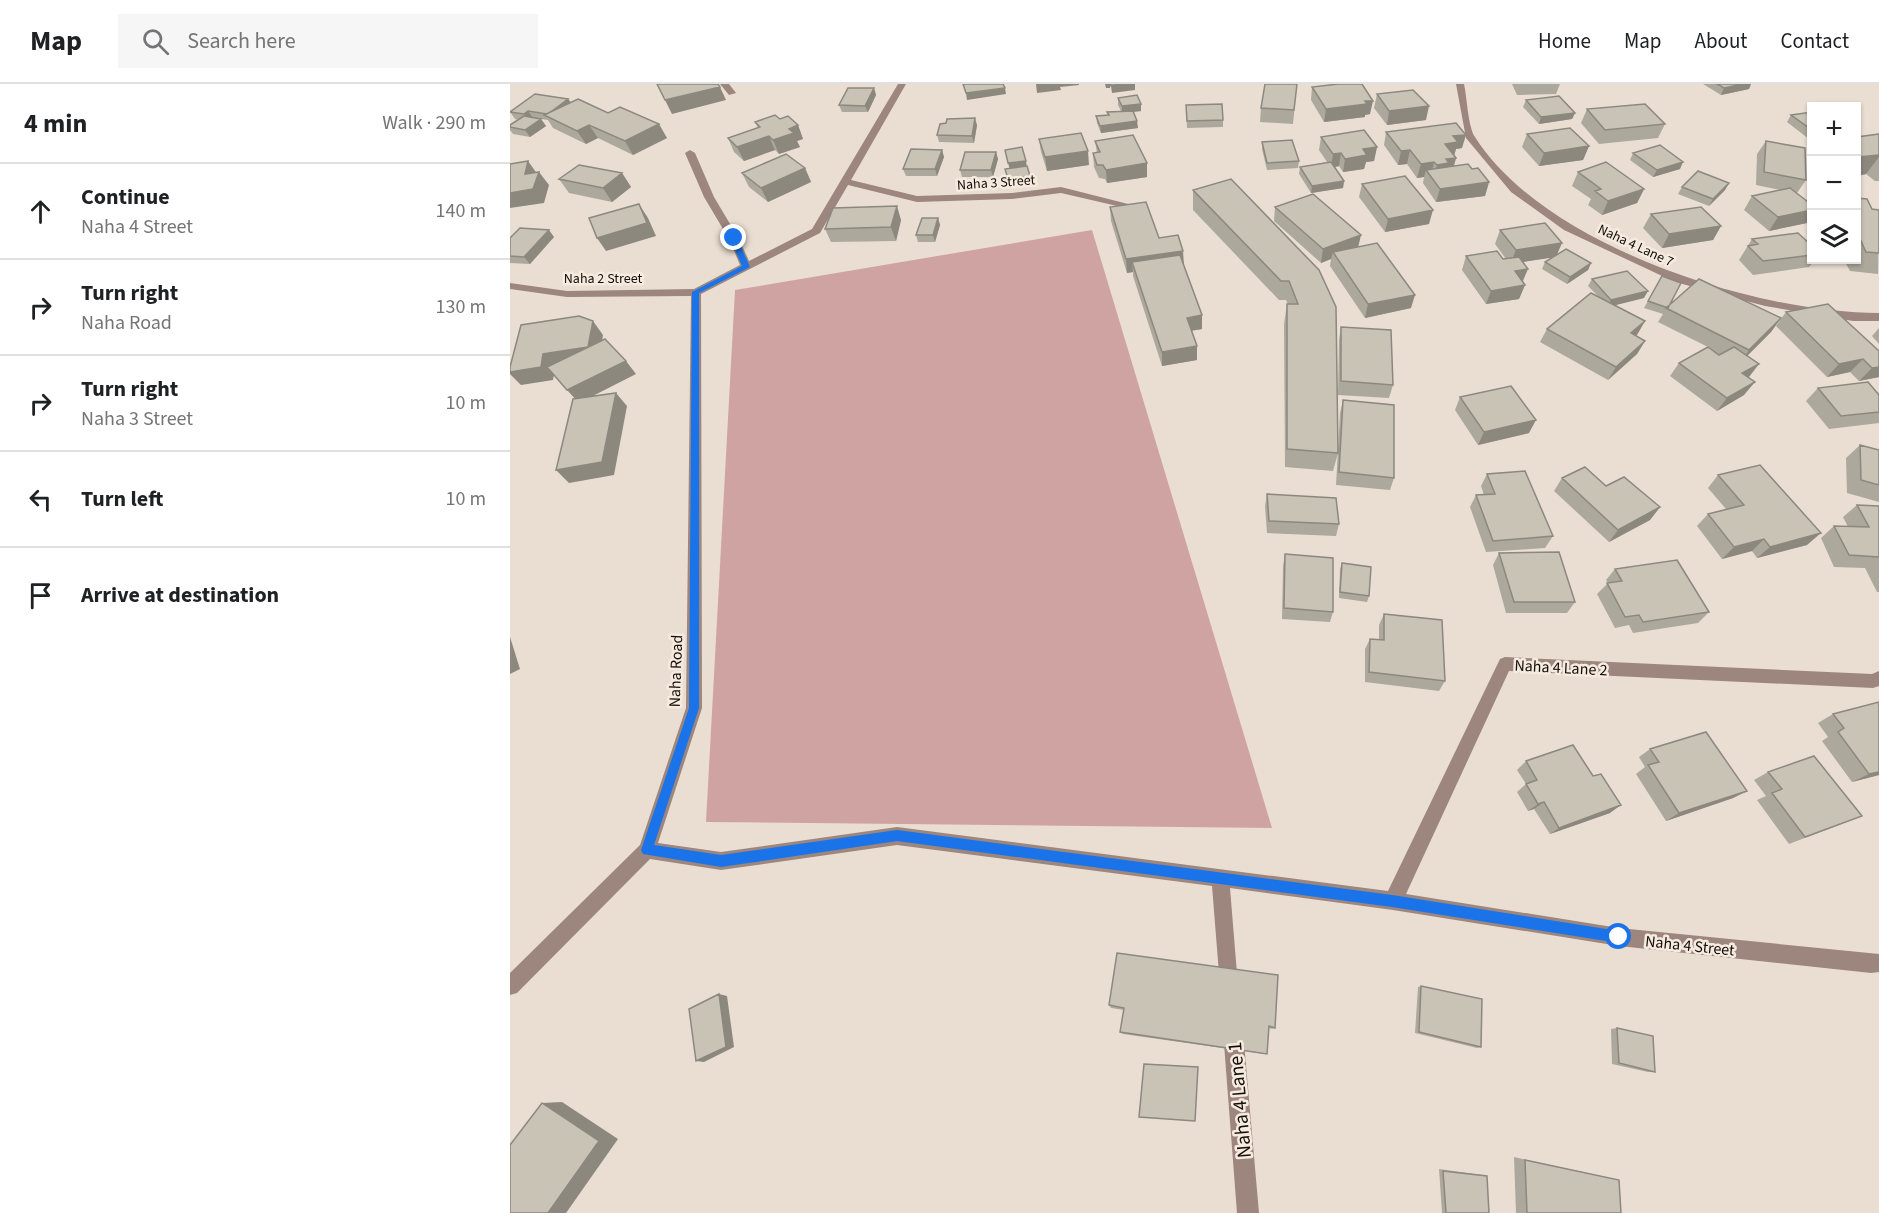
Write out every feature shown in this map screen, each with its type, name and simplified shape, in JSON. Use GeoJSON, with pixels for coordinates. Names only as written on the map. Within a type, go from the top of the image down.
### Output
{"type":"FeatureCollection","features":[{"type":"Feature","properties":{"kind":"street"},"geometry":{"type":"LineString","coordinates":[[724,84],[732,93]]}},
{"type":"Feature","properties":{"kind":"street"},"geometry":{"type":"LineString","coordinates":[[696,292],[816,231],[902,84]]}},
{"type":"Feature","properties":{"kind":"street","name":"Naha 4 Lane 7"},"geometry":{"type":"LineString","coordinates":[[1460,84],[1469,136],[1514,190],[1568,228],[1679,280],[1765,303],[1853,317],[1879,317]]}},
{"type":"Feature","properties":{"kind":"street"},"geometry":{"type":"LineString","coordinates":[[690,153],[709,197],[734,238],[746,267]]}},
{"type":"Feature","properties":{"kind":"street","name":"Naha 3 Street"},"geometry":{"type":"LineString","coordinates":[[845,181],[917,199],[1012,196],[1061,190],[1149,211]]}},
{"type":"Feature","properties":{"kind":"street","name":"Naha 2 Street"},"geometry":{"type":"LineString","coordinates":[[510,285],[567,294],[696,292]]}},
{"type":"Feature","properties":{"kind":"street","name":"Naha Road"},"geometry":{"type":"LineString","coordinates":[[510,986],[647,850],[694,708],[696,292]]}},
{"type":"Feature","properties":{"kind":"street","name":"Naha 4 Lane 2"},"geometry":{"type":"LineString","coordinates":[[1392,901],[1504,664],[1873,681],[1879,678]]}},
{"type":"Feature","properties":{"kind":"street","name":"Naha 4 Street"},"geometry":{"type":"LineString","coordinates":[[647,850],[721,861],[897,836],[1392,901],[1619,937],[1870,964],[1879,963]]}},
{"type":"Feature","properties":{"kind":"street","name":"Naha 4 Lane 1"},"geometry":{"type":"LineString","coordinates":[[1220,878],[1248,1213]]}},
{"type":"Feature","properties":{"kind":"shaded area"},"geometry":{"type":"Polygon","coordinates":[[[1092,230],[1272,828],[706,822],[735,290],[1092,230]]]}},
{"type":"Feature","properties":{"kind":"building"},"geometry":{"type":"Polygon","coordinates":[[[657,84],[718,84],[720,87],[665,100],[657,84]]]}},
{"type":"Feature","properties":{"kind":"building"},"geometry":{"type":"Polygon","coordinates":[[[963,84],[1003,84],[1005,88],[966,93],[963,84]]]}},
{"type":"Feature","properties":{"kind":"building"},"geometry":{"type":"Polygon","coordinates":[[[1265,84],[1297,84],[1294,110],[1261,108],[1265,84]]]}},
{"type":"Feature","properties":{"kind":"building"},"geometry":{"type":"Polygon","coordinates":[[[1362,84],[1373,101],[1365,101],[1367,104],[1326,109],[1312,87],[1362,84]]]}},
{"type":"Feature","properties":{"kind":"building"},"geometry":{"type":"Polygon","coordinates":[[[1717,84],[1743,84],[1724,88],[1717,84]]]}},
{"type":"Feature","properties":{"kind":"building"},"geometry":{"type":"Polygon","coordinates":[[[848,88],[874,88],[865,106],[839,105],[848,88]]]}},
{"type":"Feature","properties":{"kind":"building"},"geometry":{"type":"Polygon","coordinates":[[[1413,90],[1429,106],[1389,111],[1377,94],[1413,90]]]}},
{"type":"Feature","properties":{"kind":"building"},"geometry":{"type":"Polygon","coordinates":[[[535,94],[568,99],[547,114],[528,111],[524,114],[510,112],[535,94]]]}},
{"type":"Feature","properties":{"kind":"building"},"geometry":{"type":"Polygon","coordinates":[[[1137,95],[1141,104],[1122,106],[1118,98],[1137,95]]]}},
{"type":"Feature","properties":{"kind":"building"},"geometry":{"type":"Polygon","coordinates":[[[1559,96],[1575,113],[1541,117],[1526,100],[1559,96]]]}},
{"type":"Feature","properties":{"kind":"building"},"geometry":{"type":"Polygon","coordinates":[[[578,99],[608,113],[620,107],[659,124],[625,141],[589,125],[577,131],[544,115],[578,99]]]}},
{"type":"Feature","properties":{"kind":"building"},"geometry":{"type":"Polygon","coordinates":[[[1222,104],[1223,120],[1187,121],[1186,105],[1222,104]]]}},
{"type":"Feature","properties":{"kind":"building"},"geometry":{"type":"Polygon","coordinates":[[[1645,104],[1665,124],[1605,130],[1587,109],[1645,104]]]}},
{"type":"Feature","properties":{"kind":"building"},"geometry":{"type":"Polygon","coordinates":[[[1133,111],[1137,121],[1100,126],[1096,116],[1109,115],[1107,112],[1133,111]]]}},
{"type":"Feature","properties":{"kind":"building"},"geometry":{"type":"Polygon","coordinates":[[[1807,113],[1807,126],[1791,115],[1807,113]]]}},
{"type":"Feature","properties":{"kind":"building"},"geometry":{"type":"Polygon","coordinates":[[[775,115],[780,119],[788,116],[798,125],[789,129],[794,133],[773,140],[769,136],[737,147],[728,138],[760,127],[755,122],[775,115]]]}},
{"type":"Feature","properties":{"kind":"building"},"geometry":{"type":"Polygon","coordinates":[[[524,116],[541,119],[525,130],[510,127],[510,125],[524,116]]]}},
{"type":"Feature","properties":{"kind":"building"},"geometry":{"type":"Polygon","coordinates":[[[975,118],[972,136],[937,135],[940,124],[946,123],[947,119],[975,118]]]}},
{"type":"Feature","properties":{"kind":"building"},"geometry":{"type":"Polygon","coordinates":[[[1456,123],[1466,135],[1453,136],[1458,142],[1445,144],[1456,158],[1446,159],[1449,163],[1437,165],[1434,162],[1421,164],[1410,150],[1401,151],[1386,132],[1456,123]]]}},
{"type":"Feature","properties":{"kind":"building"},"geometry":{"type":"Polygon","coordinates":[[[1570,128],[1589,146],[1544,153],[1527,134],[1570,128]]]}},
{"type":"Feature","properties":{"kind":"building"},"geometry":{"type":"Polygon","coordinates":[[[1364,130],[1377,147],[1363,149],[1367,155],[1345,159],[1341,153],[1333,154],[1321,137],[1364,130]]]}},
{"type":"Feature","properties":{"kind":"building"},"geometry":{"type":"Polygon","coordinates":[[[1081,133],[1088,151],[1045,157],[1039,139],[1081,133]]]}},
{"type":"Feature","properties":{"kind":"building"},"geometry":{"type":"Polygon","coordinates":[[[1879,134],[1879,155],[1861,157],[1861,136],[1879,134]]]}},
{"type":"Feature","properties":{"kind":"building"},"geometry":{"type":"Polygon","coordinates":[[[1133,135],[1147,163],[1106,170],[1103,165],[1097,165],[1093,153],[1100,152],[1095,141],[1133,135]]]}},
{"type":"Feature","properties":{"kind":"building"},"geometry":{"type":"Polygon","coordinates":[[[1292,140],[1299,161],[1267,163],[1262,142],[1292,140]]]}},
{"type":"Feature","properties":{"kind":"building"},"geometry":{"type":"Polygon","coordinates":[[[1766,141],[1805,148],[1806,180],[1764,172],[1766,141]]]}},
{"type":"Feature","properties":{"kind":"building"},"geometry":{"type":"Polygon","coordinates":[[[1660,145],[1683,162],[1657,170],[1633,153],[1660,145]]]}},
{"type":"Feature","properties":{"kind":"building"},"geometry":{"type":"Polygon","coordinates":[[[1022,147],[1026,161],[1008,163],[1005,150],[1022,147]]]}},
{"type":"Feature","properties":{"kind":"building"},"geometry":{"type":"Polygon","coordinates":[[[911,149],[942,150],[935,169],[903,169],[911,149]]]}},
{"type":"Feature","properties":{"kind":"building"},"geometry":{"type":"Polygon","coordinates":[[[965,152],[996,152],[991,170],[960,170],[965,152]]]}},
{"type":"Feature","properties":{"kind":"building"},"geometry":{"type":"Polygon","coordinates":[[[786,154],[805,168],[761,188],[742,173],[786,154]]]}},
{"type":"Feature","properties":{"kind":"building"},"geometry":{"type":"Polygon","coordinates":[[[528,161],[525,174],[539,172],[533,189],[510,193],[510,164],[528,161]]]}},
{"type":"Feature","properties":{"kind":"building"},"geometry":{"type":"Polygon","coordinates":[[[1331,162],[1344,181],[1312,186],[1300,167],[1331,162]]]}},
{"type":"Feature","properties":{"kind":"building"},"geometry":{"type":"Polygon","coordinates":[[[1606,162],[1644,189],[1608,201],[1595,191],[1601,189],[1578,172],[1606,162]]]}},
{"type":"Feature","properties":{"kind":"building"},"geometry":{"type":"Polygon","coordinates":[[[1468,164],[1472,169],[1478,168],[1489,182],[1440,189],[1426,170],[1468,164]]]}},
{"type":"Feature","properties":{"kind":"building"},"geometry":{"type":"Polygon","coordinates":[[[579,165],[622,173],[603,188],[559,179],[579,165]]]}},
{"type":"Feature","properties":{"kind":"building"},"geometry":{"type":"Polygon","coordinates":[[[1027,166],[1030,176],[1008,179],[1005,169],[1027,166]]]}},
{"type":"Feature","properties":{"kind":"building"},"geometry":{"type":"Polygon","coordinates":[[[1698,171],[1729,183],[1713,199],[1682,187],[1698,171]]]}},
{"type":"Feature","properties":{"kind":"building"},"geometry":{"type":"Polygon","coordinates":[[[1405,176],[1433,210],[1388,219],[1362,184],[1405,176]]]}},
{"type":"Feature","properties":{"kind":"building"},"geometry":{"type":"Polygon","coordinates":[[[1231,179],[1319,270],[1336,307],[1338,453],[1287,449],[1287,304],[1298,304],[1289,281],[1281,281],[1193,190],[1231,179]]]}},
{"type":"Feature","properties":{"kind":"building"},"geometry":{"type":"Polygon","coordinates":[[[1790,188],[1807,201],[1807,211],[1778,217],[1752,196],[1790,188]]]}},
{"type":"Feature","properties":{"kind":"building"},"geometry":{"type":"Polygon","coordinates":[[[1313,194],[1361,235],[1323,249],[1275,207],[1313,194]]]}},
{"type":"Feature","properties":{"kind":"building"},"geometry":{"type":"Polygon","coordinates":[[[1861,198],[1867,199],[1872,209],[1879,210],[1879,253],[1866,252],[1861,241],[1861,198]]]}},
{"type":"Feature","properties":{"kind":"building"},"geometry":{"type":"Polygon","coordinates":[[[1146,202],[1159,238],[1178,235],[1183,251],[1126,259],[1110,207],[1146,202]]]}},
{"type":"Feature","properties":{"kind":"building"},"geometry":{"type":"Polygon","coordinates":[[[639,204],[647,223],[597,238],[589,218],[639,204]]]}},
{"type":"Feature","properties":{"kind":"building"},"geometry":{"type":"Polygon","coordinates":[[[897,206],[891,227],[825,229],[833,208],[897,206]]]}},
{"type":"Feature","properties":{"kind":"building"},"geometry":{"type":"Polygon","coordinates":[[[1701,207],[1721,226],[1669,234],[1651,214],[1701,207]]]}},
{"type":"Feature","properties":{"kind":"building"},"geometry":{"type":"Polygon","coordinates":[[[922,218],[938,218],[933,235],[916,235],[922,218]]]}},
{"type":"Feature","properties":{"kind":"building"},"geometry":{"type":"Polygon","coordinates":[[[1545,223],[1562,243],[1516,250],[1500,230],[1545,223]]]}},
{"type":"Feature","properties":{"kind":"building"},"geometry":{"type":"Polygon","coordinates":[[[520,228],[549,230],[524,257],[510,256],[510,238],[520,228]]]}},
{"type":"Feature","properties":{"kind":"building"},"geometry":{"type":"Polygon","coordinates":[[[1798,233],[1807,241],[1807,256],[1763,261],[1748,246],[1758,244],[1752,239],[1798,233]]]}},
{"type":"Feature","properties":{"kind":"building"},"geometry":{"type":"Polygon","coordinates":[[[1377,243],[1415,295],[1368,304],[1333,252],[1377,243]]]}},
{"type":"Feature","properties":{"kind":"building"},"geometry":{"type":"Polygon","coordinates":[[[1566,249],[1591,263],[1570,277],[1545,262],[1566,249]]]}},
{"type":"Feature","properties":{"kind":"building"},"geometry":{"type":"Polygon","coordinates":[[[1497,251],[1503,259],[1519,257],[1528,269],[1515,271],[1525,285],[1491,291],[1466,256],[1497,251]]]}},
{"type":"Feature","properties":{"kind":"building"},"geometry":{"type":"Polygon","coordinates":[[[1180,255],[1202,315],[1187,318],[1197,346],[1162,352],[1132,262],[1180,255]]]}},
{"type":"Feature","properties":{"kind":"building"},"geometry":{"type":"Polygon","coordinates":[[[1627,271],[1648,291],[1611,300],[1592,279],[1627,271]]]}},
{"type":"Feature","properties":{"kind":"building"},"geometry":{"type":"Polygon","coordinates":[[[1662,276],[1681,283],[1668,308],[1648,301],[1662,276]]]}},
{"type":"Feature","properties":{"kind":"building"},"geometry":{"type":"Polygon","coordinates":[[[1699,279],[1781,318],[1749,350],[1666,308],[1699,279]]]}},
{"type":"Feature","properties":{"kind":"building"},"geometry":{"type":"Polygon","coordinates":[[[1591,293],[1645,321],[1631,333],[1645,341],[1616,367],[1547,329],[1591,293]]]}},
{"type":"Feature","properties":{"kind":"building"},"geometry":{"type":"Polygon","coordinates":[[[1828,304],[1879,351],[1879,367],[1872,368],[1863,359],[1839,364],[1786,312],[1828,304]]]}},
{"type":"Feature","properties":{"kind":"building"},"geometry":{"type":"Polygon","coordinates":[[[579,316],[593,321],[588,347],[543,354],[541,367],[510,372],[521,325],[579,316]]]}},
{"type":"Feature","properties":{"kind":"building"},"geometry":{"type":"Polygon","coordinates":[[[1341,327],[1391,330],[1393,385],[1341,381],[1341,327]]]}},
{"type":"Feature","properties":{"kind":"building"},"geometry":{"type":"Polygon","coordinates":[[[605,339],[626,361],[567,390],[547,367],[605,339]]]}},
{"type":"Feature","properties":{"kind":"building"},"geometry":{"type":"Polygon","coordinates":[[[1708,347],[1719,355],[1734,347],[1759,364],[1742,373],[1755,382],[1727,398],[1679,363],[1708,347]]]}},
{"type":"Feature","properties":{"kind":"building"},"geometry":{"type":"Polygon","coordinates":[[[1868,382],[1879,395],[1879,412],[1841,416],[1818,388],[1868,382]]]}},
{"type":"Feature","properties":{"kind":"building"},"geometry":{"type":"Polygon","coordinates":[[[1511,386],[1536,420],[1484,432],[1460,397],[1511,386]]]}},
{"type":"Feature","properties":{"kind":"building"},"geometry":{"type":"Polygon","coordinates":[[[616,393],[602,462],[556,470],[573,399],[616,393]]]}},
{"type":"Feature","properties":{"kind":"building"},"geometry":{"type":"Polygon","coordinates":[[[1343,400],[1394,405],[1394,478],[1339,472],[1343,400]]]}},
{"type":"Feature","properties":{"kind":"building"},"geometry":{"type":"Polygon","coordinates":[[[1860,445],[1879,450],[1879,485],[1861,480],[1860,445]]]}},
{"type":"Feature","properties":{"kind":"building"},"geometry":{"type":"Polygon","coordinates":[[[1760,465],[1821,533],[1770,547],[1764,539],[1734,547],[1708,514],[1744,505],[1718,475],[1760,465]]]}},
{"type":"Feature","properties":{"kind":"building"},"geometry":{"type":"Polygon","coordinates":[[[1585,467],[1606,486],[1624,477],[1660,507],[1618,530],[1562,478],[1585,467]]]}},
{"type":"Feature","properties":{"kind":"building"},"geometry":{"type":"Polygon","coordinates":[[[1525,471],[1553,536],[1493,541],[1476,495],[1495,494],[1487,474],[1525,471]]]}},
{"type":"Feature","properties":{"kind":"building"},"geometry":{"type":"Polygon","coordinates":[[[1267,494],[1336,498],[1339,524],[1269,521],[1267,494]]]}},
{"type":"Feature","properties":{"kind":"building"},"geometry":{"type":"Polygon","coordinates":[[[1857,505],[1879,506],[1879,557],[1849,555],[1834,526],[1869,527],[1857,505]]]}},
{"type":"Feature","properties":{"kind":"building"},"geometry":{"type":"Polygon","coordinates":[[[1559,552],[1575,602],[1514,602],[1499,553],[1559,552]]]}},
{"type":"Feature","properties":{"kind":"building"},"geometry":{"type":"Polygon","coordinates":[[[1285,554],[1333,558],[1333,612],[1284,608],[1285,554]]]}},
{"type":"Feature","properties":{"kind":"building"},"geometry":{"type":"Polygon","coordinates":[[[1677,560],[1709,612],[1643,622],[1639,615],[1625,617],[1607,583],[1622,581],[1615,569],[1677,560]]]}},
{"type":"Feature","properties":{"kind":"building"},"geometry":{"type":"Polygon","coordinates":[[[1342,563],[1371,567],[1369,596],[1340,592],[1342,563]]]}},
{"type":"Feature","properties":{"kind":"building"},"geometry":{"type":"Polygon","coordinates":[[[1384,614],[1442,620],[1445,681],[1369,672],[1370,639],[1384,640],[1384,614]]]}},
{"type":"Feature","properties":{"kind":"building"},"geometry":{"type":"Polygon","coordinates":[[[1879,702],[1879,772],[1869,774],[1838,732],[1844,728],[1833,714],[1879,702]]]}},
{"type":"Feature","properties":{"kind":"building"},"geometry":{"type":"Polygon","coordinates":[[[1706,732],[1747,791],[1679,813],[1648,765],[1659,762],[1650,749],[1706,732]]]}},
{"type":"Feature","properties":{"kind":"building"},"geometry":{"type":"Polygon","coordinates":[[[1573,745],[1593,776],[1601,774],[1621,805],[1559,828],[1544,802],[1538,804],[1526,784],[1537,780],[1526,761],[1573,745]]]}},
{"type":"Feature","properties":{"kind":"building"},"geometry":{"type":"Polygon","coordinates":[[[1814,756],[1862,816],[1805,837],[1772,793],[1782,789],[1768,772],[1814,756]]]}},
{"type":"Feature","properties":{"kind":"building"},"geometry":{"type":"Polygon","coordinates":[[[1117,953],[1278,975],[1275,1028],[1269,1026],[1267,1054],[1120,1032],[1124,1008],[1109,1005],[1117,953]]]}},
{"type":"Feature","properties":{"kind":"building"},"geometry":{"type":"Polygon","coordinates":[[[1421,986],[1482,999],[1481,1047],[1419,1032],[1421,986]]]}},
{"type":"Feature","properties":{"kind":"building"},"geometry":{"type":"Polygon","coordinates":[[[719,994],[726,1047],[696,1061],[689,1009],[719,994]]]}},
{"type":"Feature","properties":{"kind":"building"},"geometry":{"type":"Polygon","coordinates":[[[1617,1028],[1653,1036],[1655,1072],[1619,1063],[1617,1028]]]}},
{"type":"Feature","properties":{"kind":"building"},"geometry":{"type":"Polygon","coordinates":[[[1144,1064],[1198,1067],[1195,1121],[1139,1117],[1144,1064]]]}},
{"type":"Feature","properties":{"kind":"building"},"geometry":{"type":"Polygon","coordinates":[[[542,1103],[599,1141],[548,1213],[510,1213],[510,1145],[542,1103]]]}},
{"type":"Feature","properties":{"kind":"building"},"geometry":{"type":"Polygon","coordinates":[[[1525,1160],[1619,1180],[1621,1213],[1527,1213],[1525,1160]]]}},
{"type":"Feature","properties":{"kind":"building"},"geometry":{"type":"Polygon","coordinates":[[[1443,1171],[1487,1176],[1489,1213],[1446,1213],[1443,1171]]]}},
{"type":"Feature","properties":{"kind":"route"},"geometry":{"type":"LineString","coordinates":[[734,238],[746,267],[696,292],[694,708],[647,850],[721,861],[897,836],[1392,901],[1619,937]]}}]}
